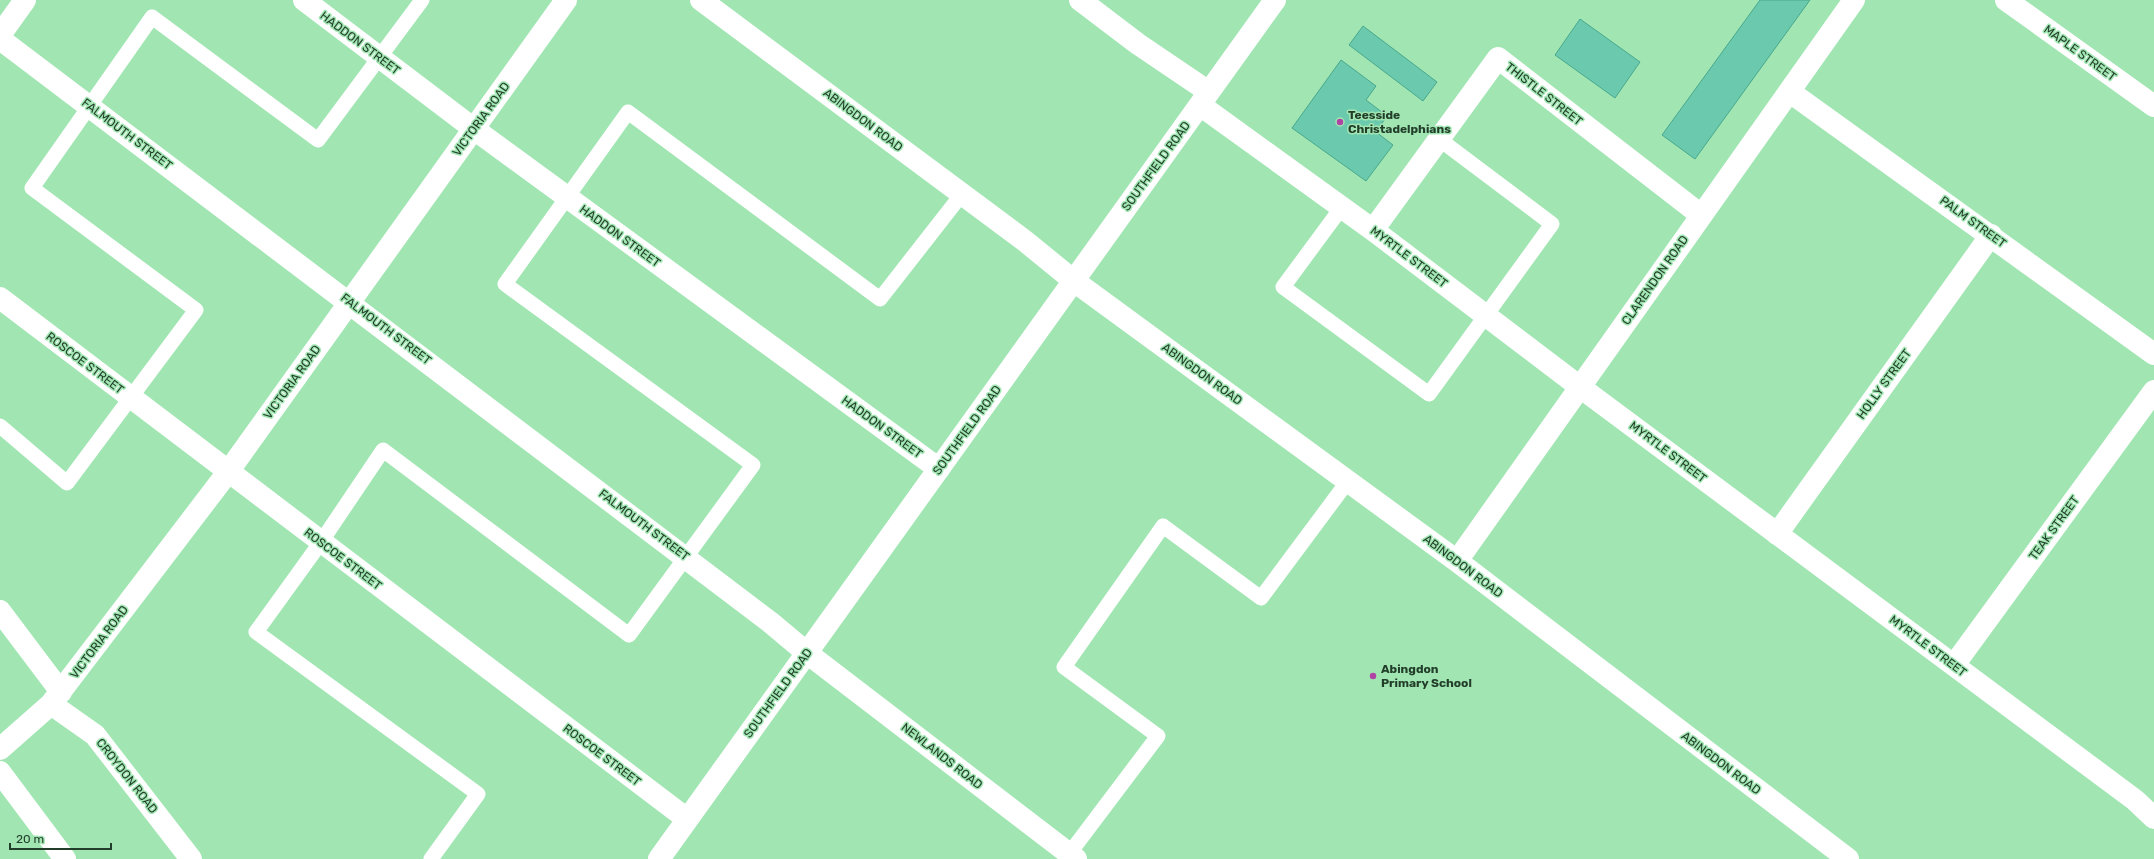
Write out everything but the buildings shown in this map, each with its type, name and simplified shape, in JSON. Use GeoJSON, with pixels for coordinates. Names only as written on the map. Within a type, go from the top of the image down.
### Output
{"type":"FeatureCollection","features":[{"type":"Feature","properties":{"kind":"street"},"geometry":{"type":"LineString","coordinates":[[0,35],[25,0]]}},
{"type":"Feature","properties":{"kind":"street","name":"HADDON STREET"},"geometry":{"type":"LineString","coordinates":[[304,0],[474,129],[939,469]]}},
{"type":"Feature","properties":{"kind":"street","name":"VICTORIA ROAD"},"geometry":{"type":"LineString","coordinates":[[0,749],[56,698],[228,472],[566,0]]}},
{"type":"Feature","properties":{"kind":"street","name":"ABINGDON ROAD"},"geometry":{"type":"LineString","coordinates":[[701,0],[1025,241],[1074,281],[1457,561],[1848,859]]}},
{"type":"Feature","properties":{"kind":"street","name":"MYRTLE STREET"},"geometry":{"type":"LineString","coordinates":[[1080,0],[1138,44],[1342,207],[1580,387],[2135,800],[2154,818]]}},
{"type":"Feature","properties":{"kind":"street","name":"SOUTHFIELD ROAD"},"geometry":{"type":"LineString","coordinates":[[661,858],[687,819],[1275,0]]}},
{"type":"Feature","properties":{"kind":"street","name":"CLARENDON ROAD"},"geometry":{"type":"LineString","coordinates":[[1457,561],[1854,0]]}},
{"type":"Feature","properties":{"kind":"street","name":"MAPLE STREET"},"geometry":{"type":"LineString","coordinates":[[2006,0],[2154,106]]}},
{"type":"Feature","properties":{"kind":"street","name":"FALMOUTH STREET"},"geometry":{"type":"LineString","coordinates":[[0,39],[350,302],[770,622],[807,653]]}},
{"type":"Feature","properties":{"kind":"street","name":"THISTLE STREET"},"geometry":{"type":"LineString","coordinates":[[1373,230],[1498,58],[1701,215]]}},
{"type":"Feature","properties":{"kind":"street","name":"PALM STREET"},"geometry":{"type":"LineString","coordinates":[[1790,92],[1991,235],[2154,354]]}},
{"type":"Feature","properties":{"kind":"street","name":"HOLLY STREET"},"geometry":{"type":"LineString","coordinates":[[1777,534],[1991,235]]}},
{"type":"Feature","properties":{"kind":"street","name":"ROSCOE STREET"},"geometry":{"type":"LineString","coordinates":[[1,300],[687,819]]}},
{"type":"Feature","properties":{"kind":"street","name":"TEAK STREET"},"geometry":{"type":"LineString","coordinates":[[1954,665],[2154,391]]}},
{"type":"Feature","properties":{"kind":"street","name":"CROYDON ROAD"},"geometry":{"type":"LineString","coordinates":[[0,611],[56,698],[95,735],[191,859]]}},
{"type":"Feature","properties":{"kind":"street","name":"NEWLANDS ROAD"},"geometry":{"type":"LineString","coordinates":[[807,653],[1072,856]]}},
{"type":"Feature","properties":{"kind":"street"},"geometry":{"type":"LineString","coordinates":[[0,772],[65,859]]}},
{"type":"Feature","properties":{"kind":"lane"},"geometry":{"type":"LineString","coordinates":[[0,426],[67,483],[196,310],[32,188],[152,17],[318,140],[422,0]]}},
{"type":"Feature","properties":{"kind":"lane"},"geometry":{"type":"LineString","coordinates":[[430,859],[478,794],[256,632],[321,542],[383,450],[629,635],[753,465],[505,284],[628,112],[880,299],[962,194]]}},
{"type":"Feature","properties":{"kind":"lane"},"geometry":{"type":"LineString","coordinates":[[1342,207],[1283,287],[1430,394],[1552,224],[1439,139]]}},
{"type":"Feature","properties":{"kind":"lane"},"geometry":{"type":"LineString","coordinates":[[1072,856],[1158,736],[1064,667],[1163,526],[1261,598],[1348,481]]}},
{"type":"Feature","properties":{"kind":"place","name":"Teesside Christadelphians"},"geometry":{"type":"Point","coordinates":[1340,122]}},
{"type":"Feature","properties":{"kind":"place","name":"Abingdon Primary School"},"geometry":{"type":"Point","coordinates":[1373,676]}}]}
